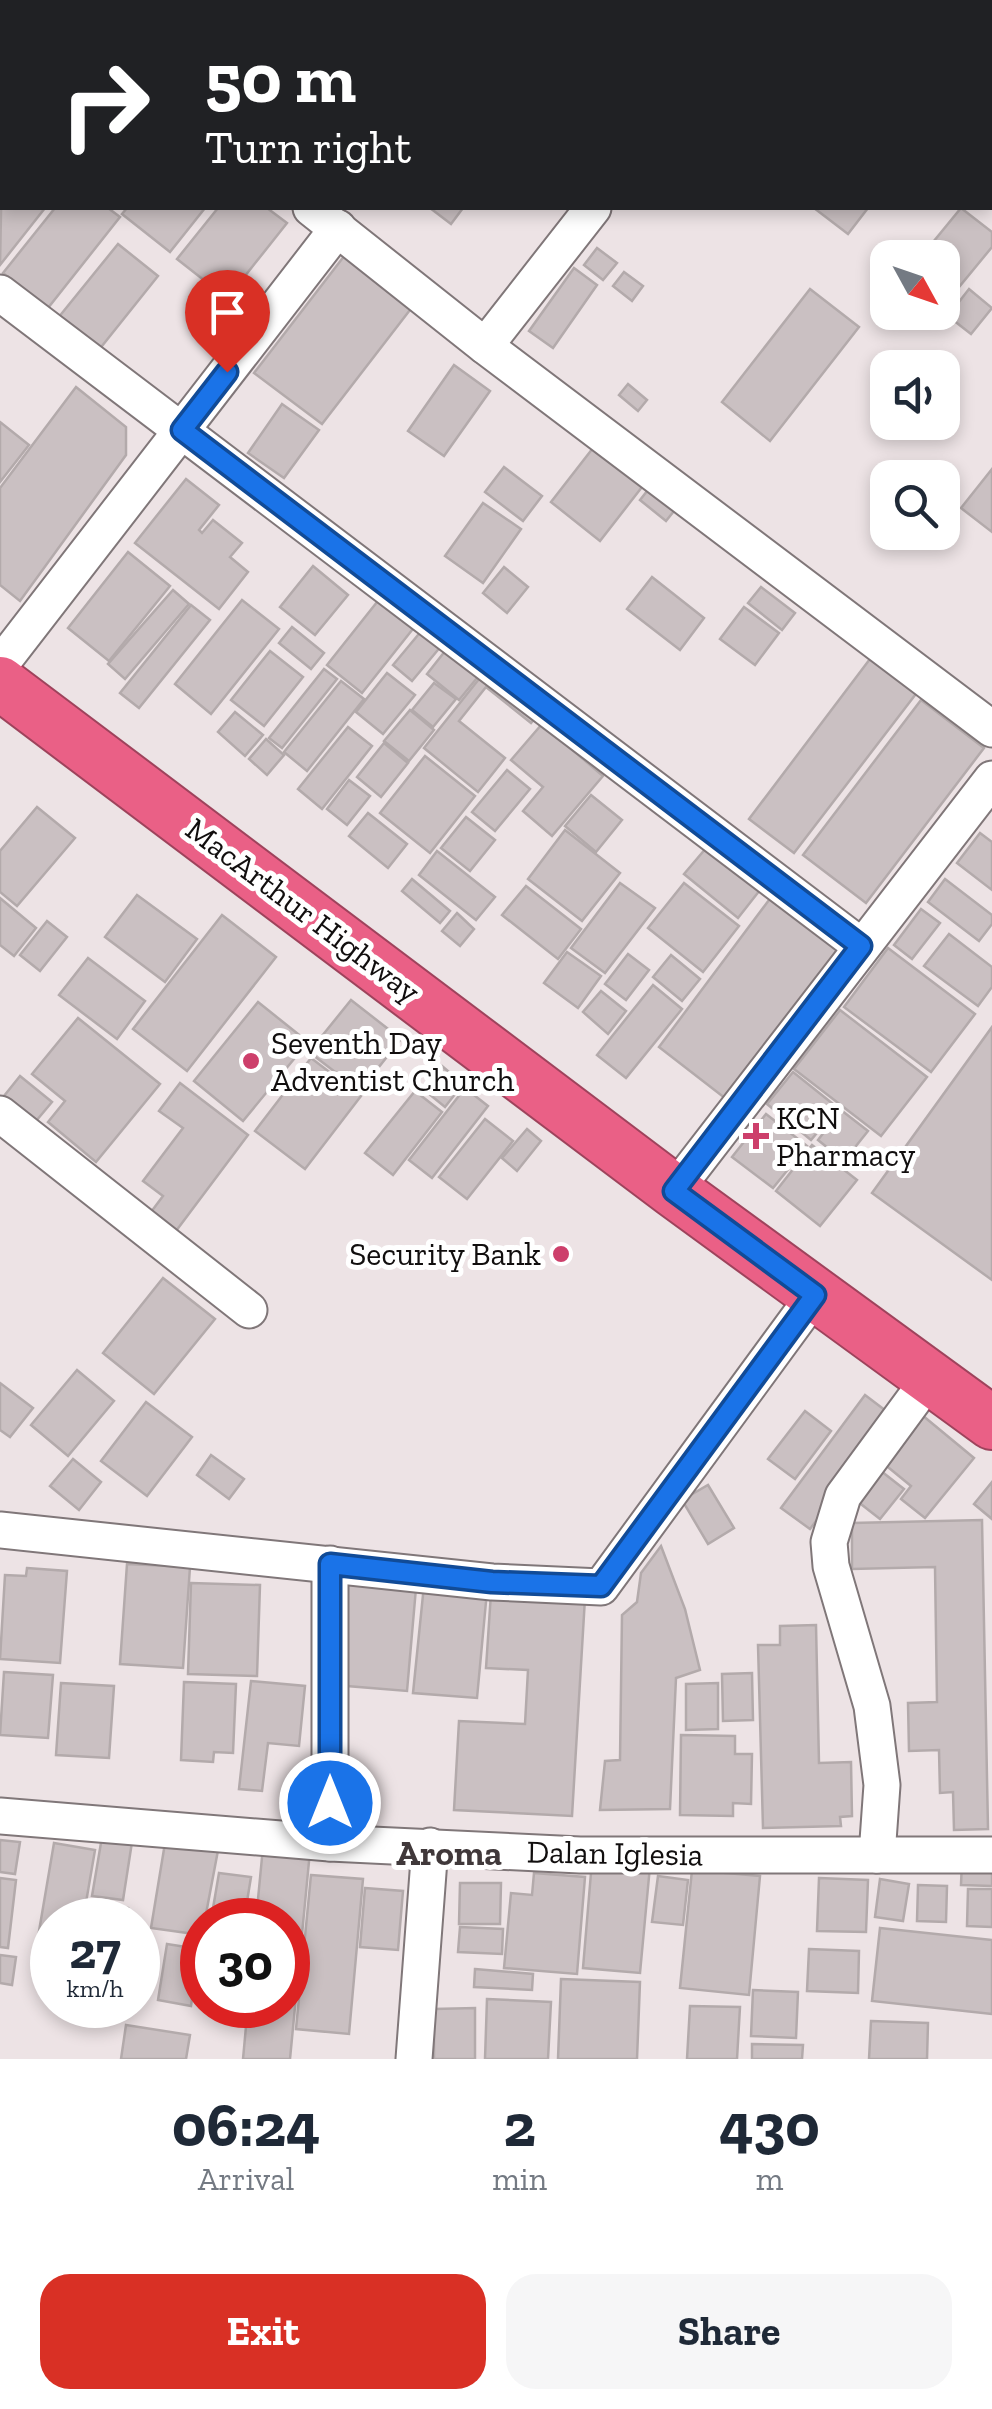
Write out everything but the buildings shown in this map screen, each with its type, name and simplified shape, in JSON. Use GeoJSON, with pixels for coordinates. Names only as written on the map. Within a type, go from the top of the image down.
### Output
{"type":"FeatureCollection","features":[{"type":"Feature","properties":{"kind":"highway","name":"MacArthur Highway"},"geometry":{"type":"LineString","coordinates":[[0,682],[674,1191],[992,1423]]}},
{"type":"Feature","properties":{"kind":"street"},"geometry":{"type":"LineString","coordinates":[[485,346],[591,210]]}},
{"type":"Feature","properties":{"kind":"street"},"geometry":{"type":"LineString","coordinates":[[0,665],[182,430],[325,218],[485,346],[992,729]]}},
{"type":"Feature","properties":{"kind":"street"},"geometry":{"type":"LineString","coordinates":[[0,293],[861,946]]}},
{"type":"Feature","properties":{"kind":"street"},"geometry":{"type":"LineString","coordinates":[[674,1191],[992,778]]}},
{"type":"Feature","properties":{"kind":"street"},"geometry":{"type":"LineString","coordinates":[[0,1114],[248,1310]]}},
{"type":"Feature","properties":{"kind":"street"},"geometry":{"type":"LineString","coordinates":[[3,1521],[492,1582],[601,1586],[815,1295]]}},
{"type":"Feature","properties":{"kind":"street"},"geometry":{"type":"LineString","coordinates":[[878,1855],[882,1785],[872,1706],[830,1566],[829,1542],[843,1496],[929,1378]]}},
{"type":"Feature","properties":{"kind":"street"},"geometry":{"type":"LineString","coordinates":[[330,1564],[330,1842]]}},
{"type":"Feature","properties":{"kind":"street","name":"Dalan Iglesia"},"geometry":{"type":"LineString","coordinates":[[0,1816],[330,1842],[580,1854],[992,1855]]}},
{"type":"Feature","properties":{"kind":"street"},"geometry":{"type":"LineString","coordinates":[[414,2059],[430,1846]]}},
{"type":"Feature","properties":{"kind":"place","name":"Seventh Day Adventist Church"},"geometry":{"type":"Point","coordinates":[251,1061]}},
{"type":"Feature","properties":{"kind":"place","name":"KCN Pharmacy"},"geometry":{"type":"Point","coordinates":[756,1136]}},
{"type":"Feature","properties":{"kind":"place","name":"Security Bank"},"geometry":{"type":"Point","coordinates":[561,1254]}},
{"type":"Feature","properties":{"kind":"district","name":"Aroma"},"geometry":{"type":"Point","coordinates":[449,1853]}},
{"type":"Feature","properties":{"kind":"route"},"geometry":{"type":"LineString","coordinates":[[227,372],[182,430],[861,946],[674,1191],[815,1295],[601,1586],[492,1582],[330,1564],[330,1803]]}}]}
